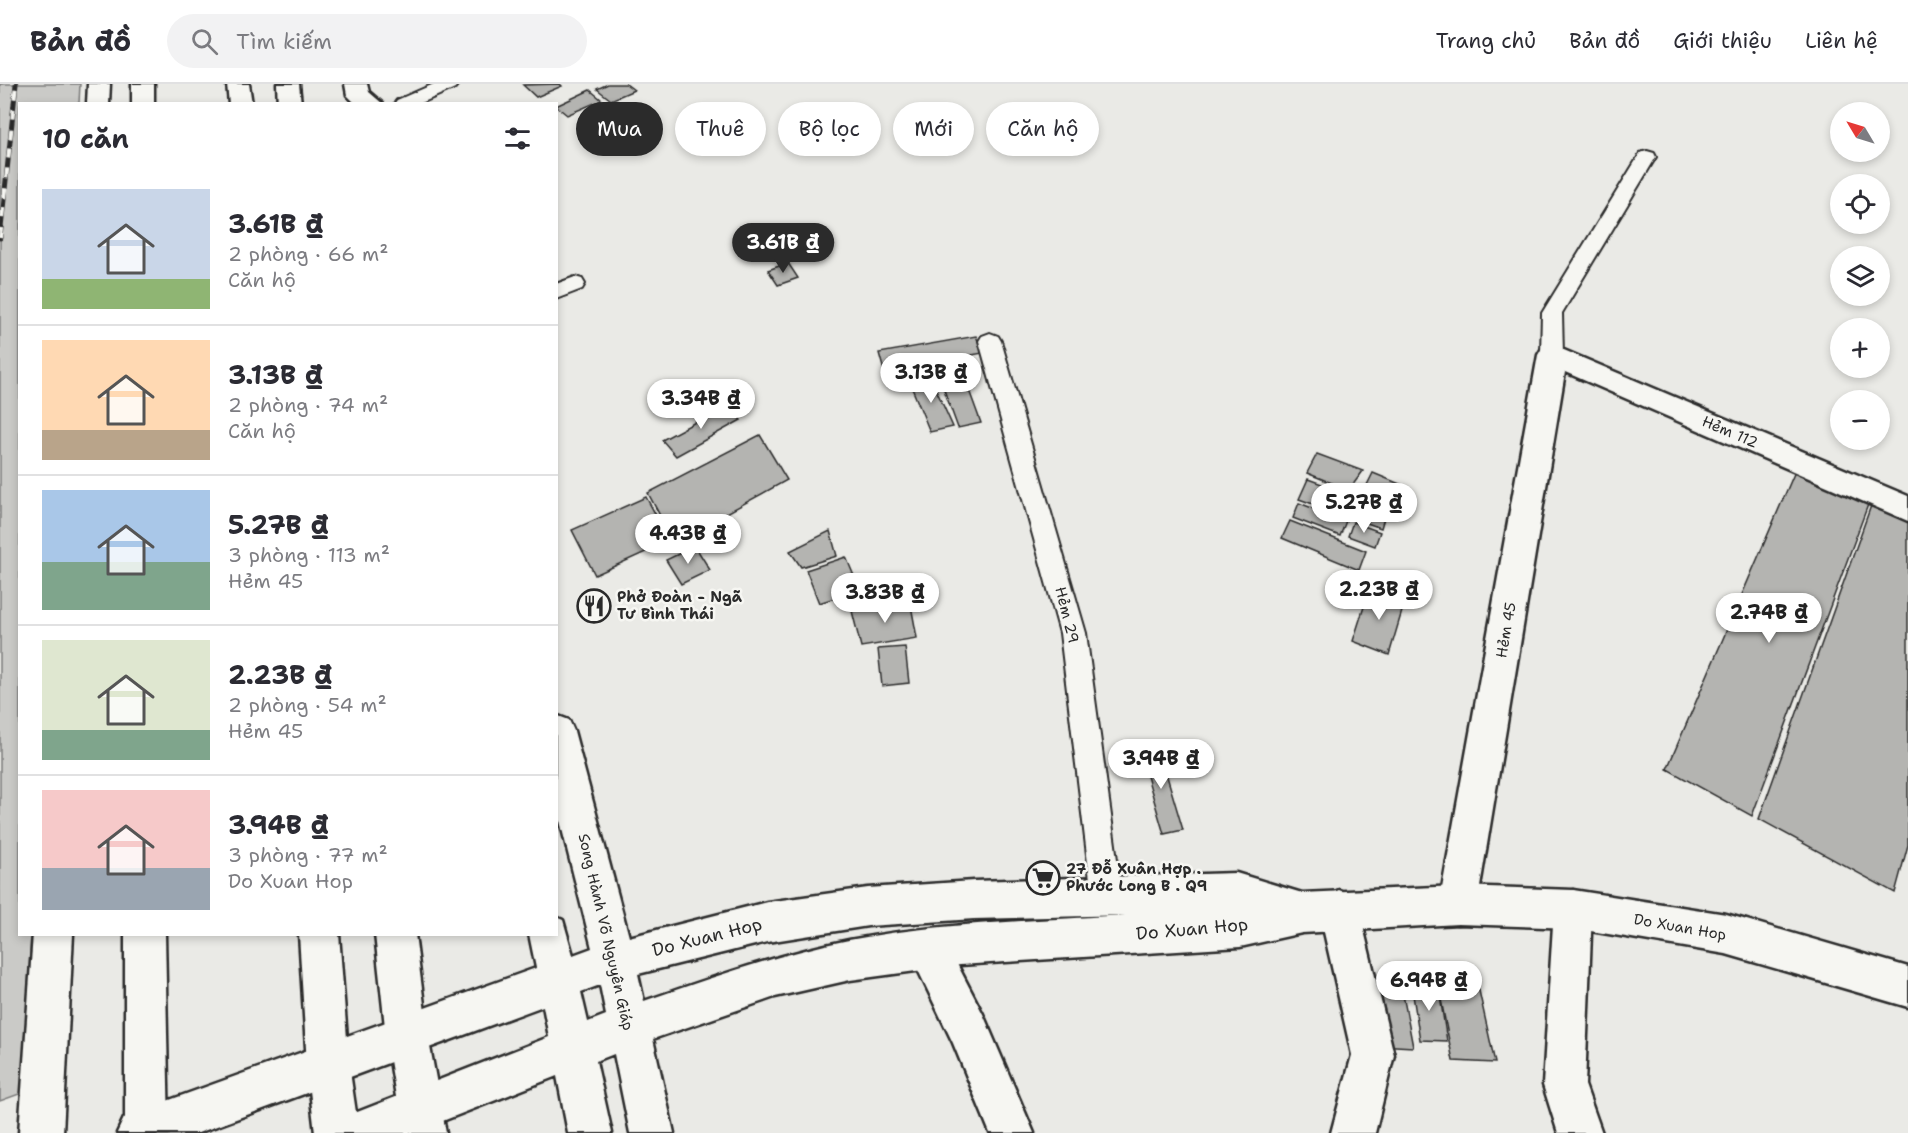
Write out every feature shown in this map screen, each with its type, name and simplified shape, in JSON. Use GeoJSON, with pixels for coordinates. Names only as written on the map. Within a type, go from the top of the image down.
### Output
{"type":"FeatureCollection","features":[{"type":"Feature","properties":{"kind":"main road"},"geometry":{"type":"LineString","coordinates":[[98,102],[99,84]]}},
{"type":"Feature","properties":{"kind":"main road"},"geometry":{"type":"LineString","coordinates":[[143,84],[143,102]]}},
{"type":"Feature","properties":{"kind":"main road"},"geometry":{"type":"LineString","coordinates":[[238,84],[241,102]]}},
{"type":"Feature","properties":{"kind":"main road"},"geometry":{"type":"LineString","coordinates":[[288,84],[290,102]]}},
{"type":"Feature","properties":{"kind":"main road"},"geometry":{"type":"LineString","coordinates":[[356,84],[358,95],[370,102]]}},
{"type":"Feature","properties":{"kind":"main road"},"geometry":{"type":"LineString","coordinates":[[373,102],[382,84]]}},
{"type":"Feature","properties":{"kind":"main road","name":"Hẻm 112"},"geometry":{"type":"LineString","coordinates":[[1551,355],[1908,509]]}},
{"type":"Feature","properties":{"kind":"main road","name":"Hẻm 45"},"geometry":{"type":"LineString","coordinates":[[1458,905],[1549,383],[1551,355]]}},
{"type":"Feature","properties":{"kind":"main road","name":"Song Hành Võ Nguyên Giáp"},"geometry":{"type":"LineString","coordinates":[[558,739],[615,960],[652,1133]]}},
{"type":"Feature","properties":{"kind":"main road","name":"Do Xuan Hop"},"geometry":{"type":"LineString","coordinates":[[144,1132],[615,960],[767,922],[868,907],[974,900],[1236,891],[1321,911]]}},
{"type":"Feature","properties":{"kind":"main road","name":"Do Xuan Hop"},"geometry":{"type":"LineString","coordinates":[[357,1133],[422,1121],[573,1050],[629,1027],[775,977],[850,960],[960,945],[1240,927],[1321,911],[1458,905],[1574,909],[1726,934],[1908,987]]}},
{"type":"Feature","properties":{"kind":"main road"},"geometry":{"type":"LineString","coordinates":[[1574,909],[1564,1085],[1580,1133]]}},
{"type":"Feature","properties":{"kind":"main road"},"geometry":{"type":"LineString","coordinates":[[1321,911],[1373,1054],[1353,1133]]}},
{"type":"Feature","properties":{"kind":"main road"},"geometry":{"type":"LineString","coordinates":[[41,1133],[53,936]]}},
{"type":"Feature","properties":{"kind":"main road"},"geometry":{"type":"LineString","coordinates":[[144,1132],[145,936]]}},
{"type":"Feature","properties":{"kind":"main road"},"geometry":{"type":"LineString","coordinates":[[319,936],[328,1065],[337,1133]]}},
{"type":"Feature","properties":{"kind":"main road"},"geometry":{"type":"LineString","coordinates":[[395,936],[407,1036],[422,1121]]}},
{"type":"Feature","properties":{"kind":"main road"},"geometry":{"type":"LineString","coordinates":[[549,936],[590,1133]]}},
{"type":"Feature","properties":{"kind":"main road"},"geometry":{"type":"LineString","coordinates":[[928,949],[968,1029],[1012,1133]]}},
{"type":"Feature","properties":{"kind":"lane"},"geometry":{"type":"LineString","coordinates":[[408,102],[449,84]]}},
{"type":"Feature","properties":{"kind":"lane"},"geometry":{"type":"LineString","coordinates":[[1551,355],[1552,313],[1647,157]]}},
{"type":"Feature","properties":{"kind":"lane","name":"Hẻm 29"},"geometry":{"type":"LineString","coordinates":[[990,341],[1073,633],[1107,896]]}},
{"type":"Feature","properties":{"kind":"shaded area"},"geometry":{"type":"Polygon","coordinates":[[[0,84],[80,84],[79,102],[18,102],[18,936],[31,936],[22,1093],[0,1101],[0,84]]]}},
{"type":"Feature","properties":{"kind":"building"},"geometry":{"type":"Polygon","coordinates":[[[560,84],[562,86],[536,97],[523,85],[560,84]]]}},
{"type":"Feature","properties":{"kind":"building"},"geometry":{"type":"Polygon","coordinates":[[[608,84],[626,84],[634,90],[611,100],[597,89],[608,84]]]}},
{"type":"Feature","properties":{"kind":"building"},"geometry":{"type":"Polygon","coordinates":[[[590,90],[602,100],[576,102],[576,111],[567,115],[558,105],[590,90]]]}},
{"type":"Feature","properties":{"kind":"building"},"geometry":{"type":"Polygon","coordinates":[[[788,263],[798,278],[778,285],[768,270],[788,263]]]}},
{"type":"Feature","properties":{"kind":"building"},"geometry":{"type":"Polygon","coordinates":[[[976,336],[983,353],[884,371],[879,353],[976,336]]]}},
{"type":"Feature","properties":{"kind":"building"},"geometry":{"type":"Polygon","coordinates":[[[962,371],[981,423],[958,428],[939,376],[962,371]]]}},
{"type":"Feature","properties":{"kind":"building"},"geometry":{"type":"Polygon","coordinates":[[[930,376],[953,427],[930,432],[909,381],[930,376]]]}},
{"type":"Feature","properties":{"kind":"building"},"geometry":{"type":"Polygon","coordinates":[[[727,405],[741,420],[676,456],[662,440],[727,405]]]}},
{"type":"Feature","properties":{"kind":"building"},"geometry":{"type":"Polygon","coordinates":[[[760,435],[787,480],[674,542],[648,493],[760,435]]]}},
{"type":"Feature","properties":{"kind":"building"},"geometry":{"type":"Polygon","coordinates":[[[1317,454],[1363,471],[1349,490],[1307,473],[1317,454]]]}},
{"type":"Feature","properties":{"kind":"building"},"geometry":{"type":"Polygon","coordinates":[[[1796,469],[1869,502],[1752,816],[1667,769],[1796,469]]]}},
{"type":"Feature","properties":{"kind":"building"},"geometry":{"type":"Polygon","coordinates":[[[1373,473],[1402,485],[1394,503],[1364,491],[1373,473]]]}},
{"type":"Feature","properties":{"kind":"building"},"geometry":{"type":"Polygon","coordinates":[[[1308,479],[1387,508],[1381,528],[1299,499],[1308,479]]]}},
{"type":"Feature","properties":{"kind":"building"},"geometry":{"type":"Polygon","coordinates":[[[646,497],[670,541],[595,575],[572,530],[646,497]]]}},
{"type":"Feature","properties":{"kind":"building"},"geometry":{"type":"Polygon","coordinates":[[[1873,500],[1908,515],[1908,845],[1895,893],[1759,819],[1873,500]]]}},
{"type":"Feature","properties":{"kind":"building"},"geometry":{"type":"Polygon","coordinates":[[[1299,503],[1346,521],[1340,536],[1293,518],[1299,503]]]}},
{"type":"Feature","properties":{"kind":"building"},"geometry":{"type":"Polygon","coordinates":[[[1290,521],[1366,551],[1359,570],[1282,538],[1290,521]]]}},
{"type":"Feature","properties":{"kind":"building"},"geometry":{"type":"Polygon","coordinates":[[[1353,522],[1380,532],[1375,546],[1348,536],[1353,522]]]}},
{"type":"Feature","properties":{"kind":"building"},"geometry":{"type":"Polygon","coordinates":[[[830,531],[837,556],[801,567],[790,551],[830,531]]]}},
{"type":"Feature","properties":{"kind":"building"},"geometry":{"type":"Polygon","coordinates":[[[695,546],[710,570],[681,584],[666,560],[695,546]]]}},
{"type":"Feature","properties":{"kind":"building"},"geometry":{"type":"Polygon","coordinates":[[[846,557],[860,590],[819,603],[806,570],[846,557]]]}},
{"type":"Feature","properties":{"kind":"building"},"geometry":{"type":"Polygon","coordinates":[[[1370,588],[1405,601],[1389,655],[1353,641],[1370,588]]]}},
{"type":"Feature","properties":{"kind":"building"},"geometry":{"type":"Polygon","coordinates":[[[910,600],[917,638],[861,647],[852,611],[910,600]]]}},
{"type":"Feature","properties":{"kind":"building"},"geometry":{"type":"Polygon","coordinates":[[[905,647],[909,683],[882,686],[878,649],[905,647]]]}},
{"type":"Feature","properties":{"kind":"building"},"geometry":{"type":"Polygon","coordinates":[[[1158,746],[1183,830],[1164,834],[1139,749],[1158,746]]]}},
{"type":"Feature","properties":{"kind":"building"},"geometry":{"type":"Polygon","coordinates":[[[1411,982],[1438,984],[1447,1041],[1420,1040],[1411,982]]]}},
{"type":"Feature","properties":{"kind":"building"},"geometry":{"type":"Polygon","coordinates":[[[1366,984],[1401,984],[1413,1047],[1378,1045],[1366,984]]]}},
{"type":"Feature","properties":{"kind":"building"},"geometry":{"type":"Polygon","coordinates":[[[1438,984],[1478,986],[1495,1063],[1453,1061],[1438,984]]]}},
{"type":"Feature","properties":{"kind":"railway"},"geometry":{"type":"LineString","coordinates":[[0,238],[16,84]]}},
{"type":"Feature","properties":{"kind":"place","name":"Phở Đoàn - Ngã Tư Bình Thái"},"geometry":{"type":"Point","coordinates":[594,606]}},
{"type":"Feature","properties":{"kind":"place","name":"27 Đỗ Xuân Hợp . Phước Long B . Q9"},"geometry":{"type":"Point","coordinates":[1043,878]}}]}
